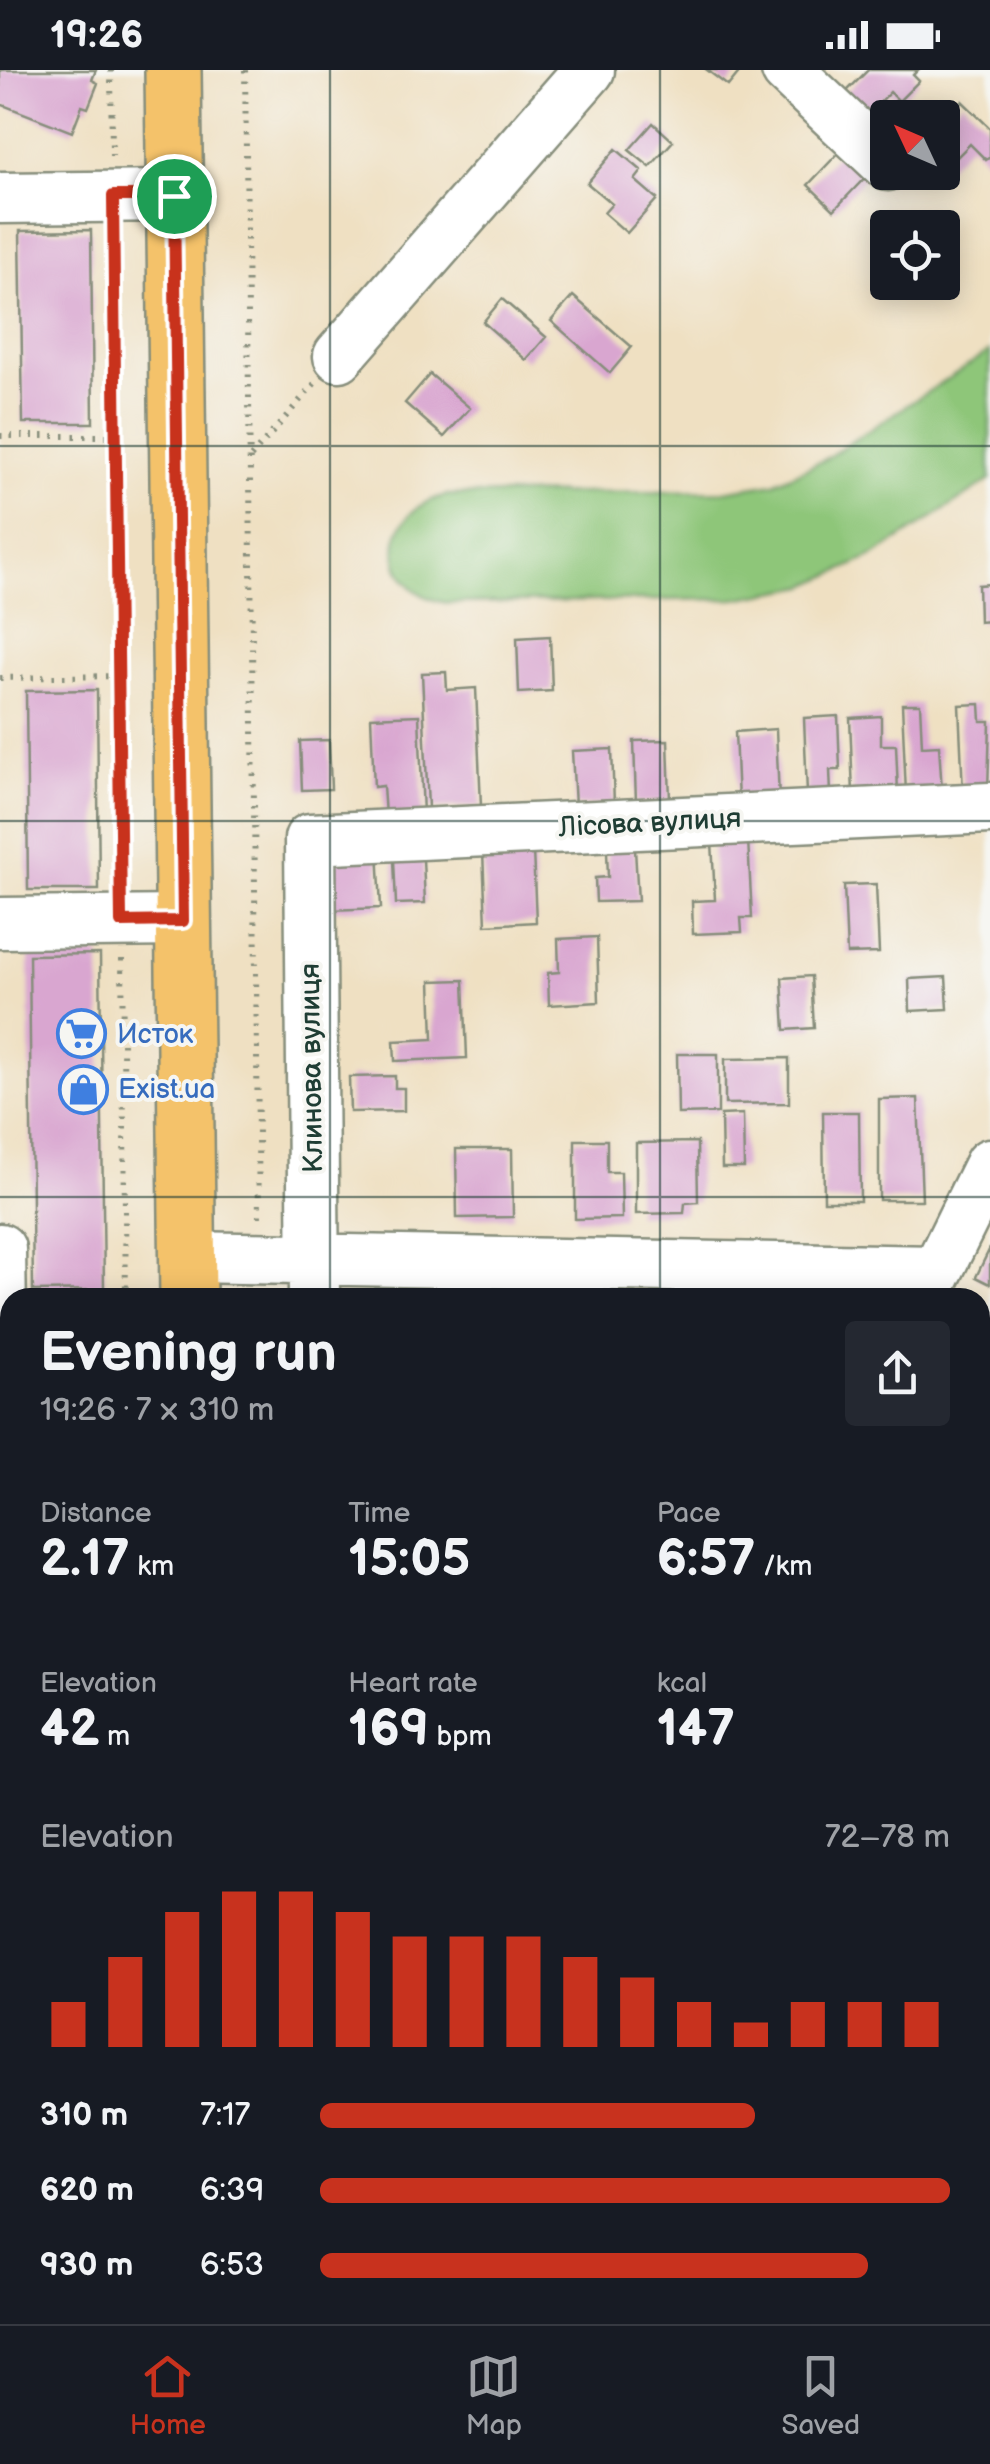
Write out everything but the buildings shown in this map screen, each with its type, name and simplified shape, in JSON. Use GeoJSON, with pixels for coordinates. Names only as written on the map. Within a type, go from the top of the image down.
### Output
{"type":"FeatureCollection","features":[{"type":"Feature","properties":{"kind":"main road"},"geometry":{"type":"LineString","coordinates":[[173,70],[187,1277]]}},
{"type":"Feature","properties":{"kind":"street"},"geometry":{"type":"LineString","coordinates":[[338,356],[589,70]]}},
{"type":"Feature","properties":{"kind":"street"},"geometry":{"type":"LineString","coordinates":[[787,70],[870,148]]}},
{"type":"Feature","properties":{"kind":"street"},"geometry":{"type":"LineString","coordinates":[[0,198],[174,196]]}},
{"type":"Feature","properties":{"kind":"street","name":"Лісова вулиця"},"geometry":{"type":"LineString","coordinates":[[310,839],[990,808]]}},
{"type":"Feature","properties":{"kind":"street","name":"Клинова вулиця"},"geometry":{"type":"LineString","coordinates":[[310,839],[314,1278]]}},
{"type":"Feature","properties":{"kind":"street"},"geometry":{"type":"LineString","coordinates":[[0,923],[183,921]]}},
{"type":"Feature","properties":{"kind":"street"},"geometry":{"type":"LineString","coordinates":[[187,1277],[259,1258],[314,1278],[930,1284],[990,1164]]}},
{"type":"Feature","properties":{"kind":"street"},"geometry":{"type":"LineString","coordinates":[[0,1249],[1,1288]]}},
{"type":"Feature","properties":{"kind":"path"},"geometry":{"type":"LineString","coordinates":[[111,70],[126,1288]]}},
{"type":"Feature","properties":{"kind":"path"},"geometry":{"type":"LineString","coordinates":[[245,70],[259,1258]]}},
{"type":"Feature","properties":{"kind":"path"},"geometry":{"type":"LineString","coordinates":[[249,458],[338,356]]}},
{"type":"Feature","properties":{"kind":"path"},"geometry":{"type":"LineString","coordinates":[[0,436],[116,436]]}},
{"type":"Feature","properties":{"kind":"path"},"geometry":{"type":"LineString","coordinates":[[0,678],[118,676]]}},
{"type":"Feature","properties":{"kind":"green space"},"geometry":{"type":"Polygon","coordinates":[[[990,351],[990,480],[874,556],[806,586],[735,599],[449,603],[426,596],[409,584],[399,569],[395,551],[398,533],[408,517],[425,503],[448,495],[724,491],[774,483],[822,461],[990,351]]]}},
{"type":"Feature","properties":{"kind":"place","name":"Исток"},"geometry":{"type":"Point","coordinates":[82,1034]}},
{"type":"Feature","properties":{"kind":"place","name":"Exist.ua"},"geometry":{"type":"Point","coordinates":[83,1089]}},
{"type":"Feature","properties":{"kind":"route"},"geometry":{"type":"LineString","coordinates":[[113,196],[174,196],[183,921],[121,922],[113,196]]}}]}
